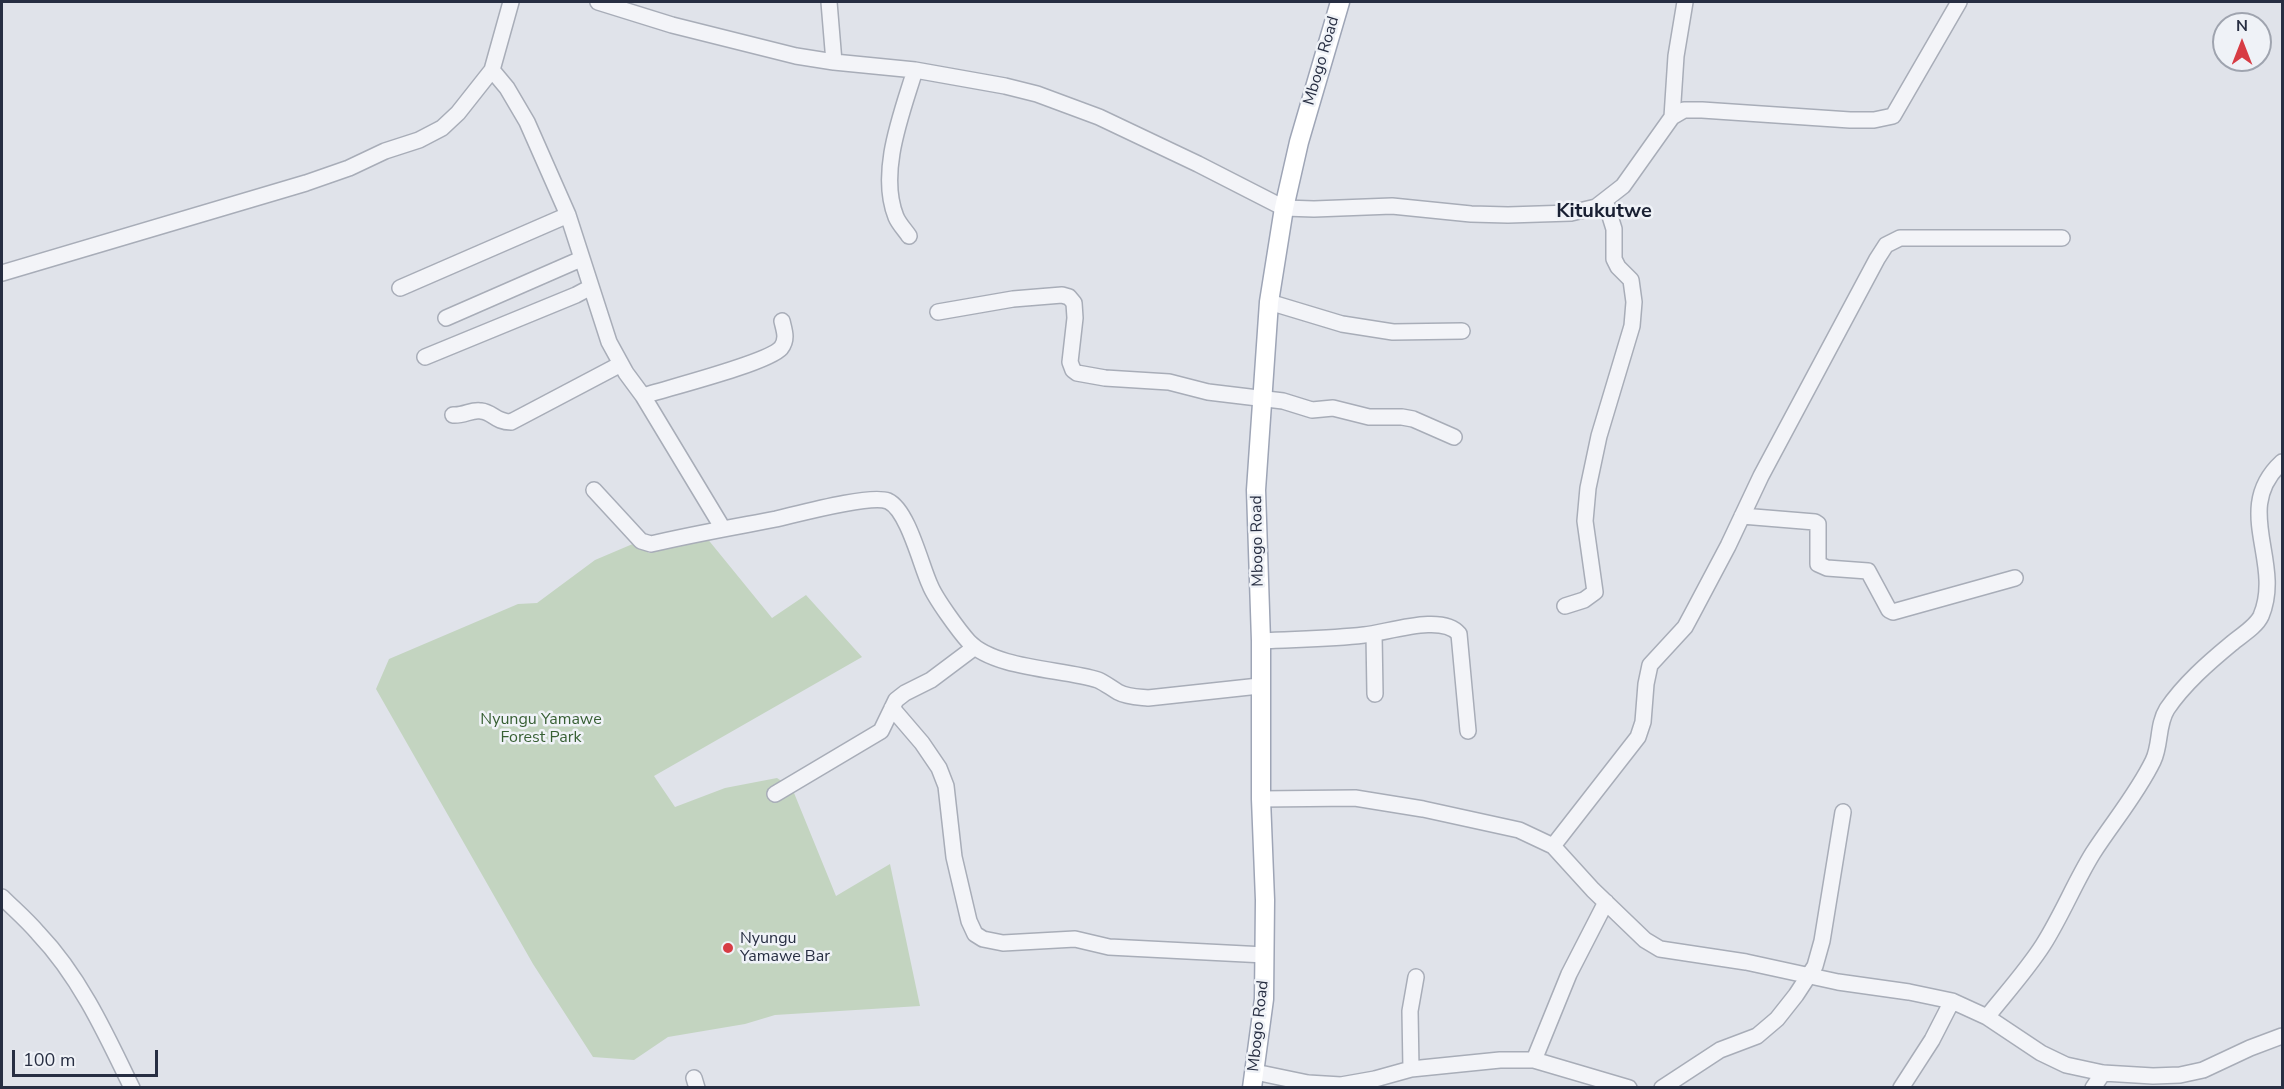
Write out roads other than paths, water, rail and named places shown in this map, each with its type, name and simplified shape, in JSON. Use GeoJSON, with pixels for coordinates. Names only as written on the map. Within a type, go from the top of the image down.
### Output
{"type":"FeatureCollection","features":[{"type":"Feature","properties":{"kind":"main road","name":"Mbogo Road"},"geometry":{"type":"LineString","coordinates":[[1254,1080],[1264,999],[1265,955],[1259,686],[1261,641],[1256,490],[1269,302],[1284,208],[1299,142],[1340,2]]}},
{"type":"Feature","properties":{"kind":"street"},"geometry":{"type":"LineString","coordinates":[[2,273],[306,183],[349,168],[385,151],[419,140],[442,128],[458,113],[492,70],[511,2]]}},
{"type":"Feature","properties":{"kind":"street"},"geometry":{"type":"LineString","coordinates":[[598,2],[796,56],[915,70],[1005,86],[1065,103],[1198,164],[1284,208],[1392,206],[1471,214],[1508,215],[1571,213],[1596,207],[1623,186],[1672,117],[1684,111],[1702,110],[1850,120],[1874,120],[1893,116],[1959,2]]}},
{"type":"Feature","properties":{"kind":"street"},"geometry":{"type":"LineString","coordinates":[[829,2],[834,62]]}},
{"type":"Feature","properties":{"kind":"street"},"geometry":{"type":"LineString","coordinates":[[1672,117],[1676,56],[1684,2]]}},
{"type":"Feature","properties":{"kind":"street"},"geometry":{"type":"LineString","coordinates":[[492,70],[507,88],[527,122],[568,215],[609,342],[722,527]]}},
{"type":"Feature","properties":{"kind":"street"},"geometry":{"type":"LineString","coordinates":[[909,236],[896,218],[892,197],[890,156],[915,70]]}},
{"type":"Feature","properties":{"kind":"street"},"geometry":{"type":"LineString","coordinates":[[1565,606],[1584,600],[1595,592],[1586,531],[1588,488],[1599,436],[1632,326],[1633,289],[1631,280],[1618,267],[1614,259],[1614,229],[1605,200]]}},
{"type":"Feature","properties":{"kind":"street"},"geometry":{"type":"LineString","coordinates":[[400,288],[568,215]]}},
{"type":"Feature","properties":{"kind":"street"},"geometry":{"type":"LineString","coordinates":[[1553,846],[1638,737],[1650,665],[1685,627],[1728,546],[1761,476],[1887,244],[1900,238],[2062,238]]}},
{"type":"Feature","properties":{"kind":"street"},"geometry":{"type":"LineString","coordinates":[[446,318],[581,259]]}},
{"type":"Feature","properties":{"kind":"street"},"geometry":{"type":"LineString","coordinates":[[425,357],[591,287]]}},
{"type":"Feature","properties":{"kind":"street"},"geometry":{"type":"LineString","coordinates":[[938,312],[1062,294],[1074,303],[1076,318],[1070,362],[1077,373],[1106,378],[1161,381],[1208,392],[1283,401],[1312,410],[1333,408],[1369,417],[1402,417],[1413,419],[1454,437]]}},
{"type":"Feature","properties":{"kind":"street"},"geometry":{"type":"LineString","coordinates":[[1269,302],[1342,324],[1429,333],[1462,331]]}},
{"type":"Feature","properties":{"kind":"street"},"geometry":{"type":"LineString","coordinates":[[643,396],[748,364],[772,354],[780,349],[786,336],[782,321]]}},
{"type":"Feature","properties":{"kind":"street"},"geometry":{"type":"LineString","coordinates":[[453,415],[464,416],[476,410],[484,411],[500,422],[511,422],[621,364]]}},
{"type":"Feature","properties":{"kind":"street"},"geometry":{"type":"LineString","coordinates":[[1987,1017],[2043,945],[2092,854],[2145,775],[2154,759],[2162,719],[2167,710],[2184,688],[2259,620],[2276,586],[2269,570],[2259,504],[2262,489],[2283,462]]}},
{"type":"Feature","properties":{"kind":"street"},"geometry":{"type":"LineString","coordinates":[[594,490],[641,541],[651,544],[722,527],[865,501],[887,501],[895,507],[906,525],[930,587],[966,638],[975,646],[996,657],[1099,681],[1118,692],[1134,697],[1149,698],[1259,686]]}},
{"type":"Feature","properties":{"kind":"street"},"geometry":{"type":"LineString","coordinates":[[1742,516],[1815,522],[1818,524],[1818,564],[1827,568],[1868,572],[1889,610],[1893,612],[2015,578]]}},
{"type":"Feature","properties":{"kind":"street"},"geometry":{"type":"LineString","coordinates":[[1261,641],[1374,634],[1410,626],[1442,626],[1457,631],[1468,731]]}},
{"type":"Feature","properties":{"kind":"street"},"geometry":{"type":"LineString","coordinates":[[1374,634],[1375,694]]}},
{"type":"Feature","properties":{"kind":"street"},"geometry":{"type":"LineString","coordinates":[[775,794],[881,731],[896,700],[904,693],[931,680],[975,646]]}},
{"type":"Feature","properties":{"kind":"street"},"geometry":{"type":"LineString","coordinates":[[892,708],[922,742],[939,768],[946,786],[954,857],[969,921],[975,934],[983,939],[1003,943],[1076,939],[1109,947],[1265,955]]}},
{"type":"Feature","properties":{"kind":"street"},"geometry":{"type":"LineString","coordinates":[[1261,799],[1355,798],[1415,807],[1503,825],[1553,846],[1645,940],[1660,950],[1746,962],[1838,982],[1952,1001],[1987,1017],[2051,1058],[2066,1065],[2103,1073],[2152,1076],[2179,1081],[2250,1048],[2283,1036]]}},
{"type":"Feature","properties":{"kind":"street"},"geometry":{"type":"LineString","coordinates":[[1662,1088],[1720,1050],[1756,1036],[1771,1025],[1796,995],[1815,966],[1843,812]]}},
{"type":"Feature","properties":{"kind":"street"},"geometry":{"type":"LineString","coordinates":[[2,897],[39,933],[71,974],[101,1024],[132,1088]]}},
{"type":"Feature","properties":{"kind":"street"},"geometry":{"type":"LineString","coordinates":[[1534,1060],[1569,974],[1606,902]]}},
{"type":"Feature","properties":{"kind":"street"},"geometry":{"type":"LineString","coordinates":[[1411,1069],[1410,1011],[1416,977]]}},
{"type":"Feature","properties":{"kind":"street"},"geometry":{"type":"LineString","coordinates":[[1901,1088],[1932,1040],[1952,1001]]}},
{"type":"Feature","properties":{"kind":"street"},"geometry":{"type":"LineString","coordinates":[[1254,1080],[1341,1085],[1411,1069],[1500,1060],[1534,1060],[1629,1088]]}},
{"type":"Feature","properties":{"kind":"street"},"geometry":{"type":"LineString","coordinates":[[2093,1088],[2103,1073]]}},
{"type":"Feature","properties":{"kind":"place","name":"Nyungu Yamawe Bar"},"geometry":{"type":"Point","coordinates":[728,948]}},
{"type":"Feature","properties":{"kind":"district","name":"Kitukutwe"},"geometry":{"type":"Point","coordinates":[1604,212]}},
{"type":"Feature","properties":{"kind":"park label","name":"Nyungu Yamawe Forest Park"},"geometry":{"type":"Point","coordinates":[541,729]}}]}
